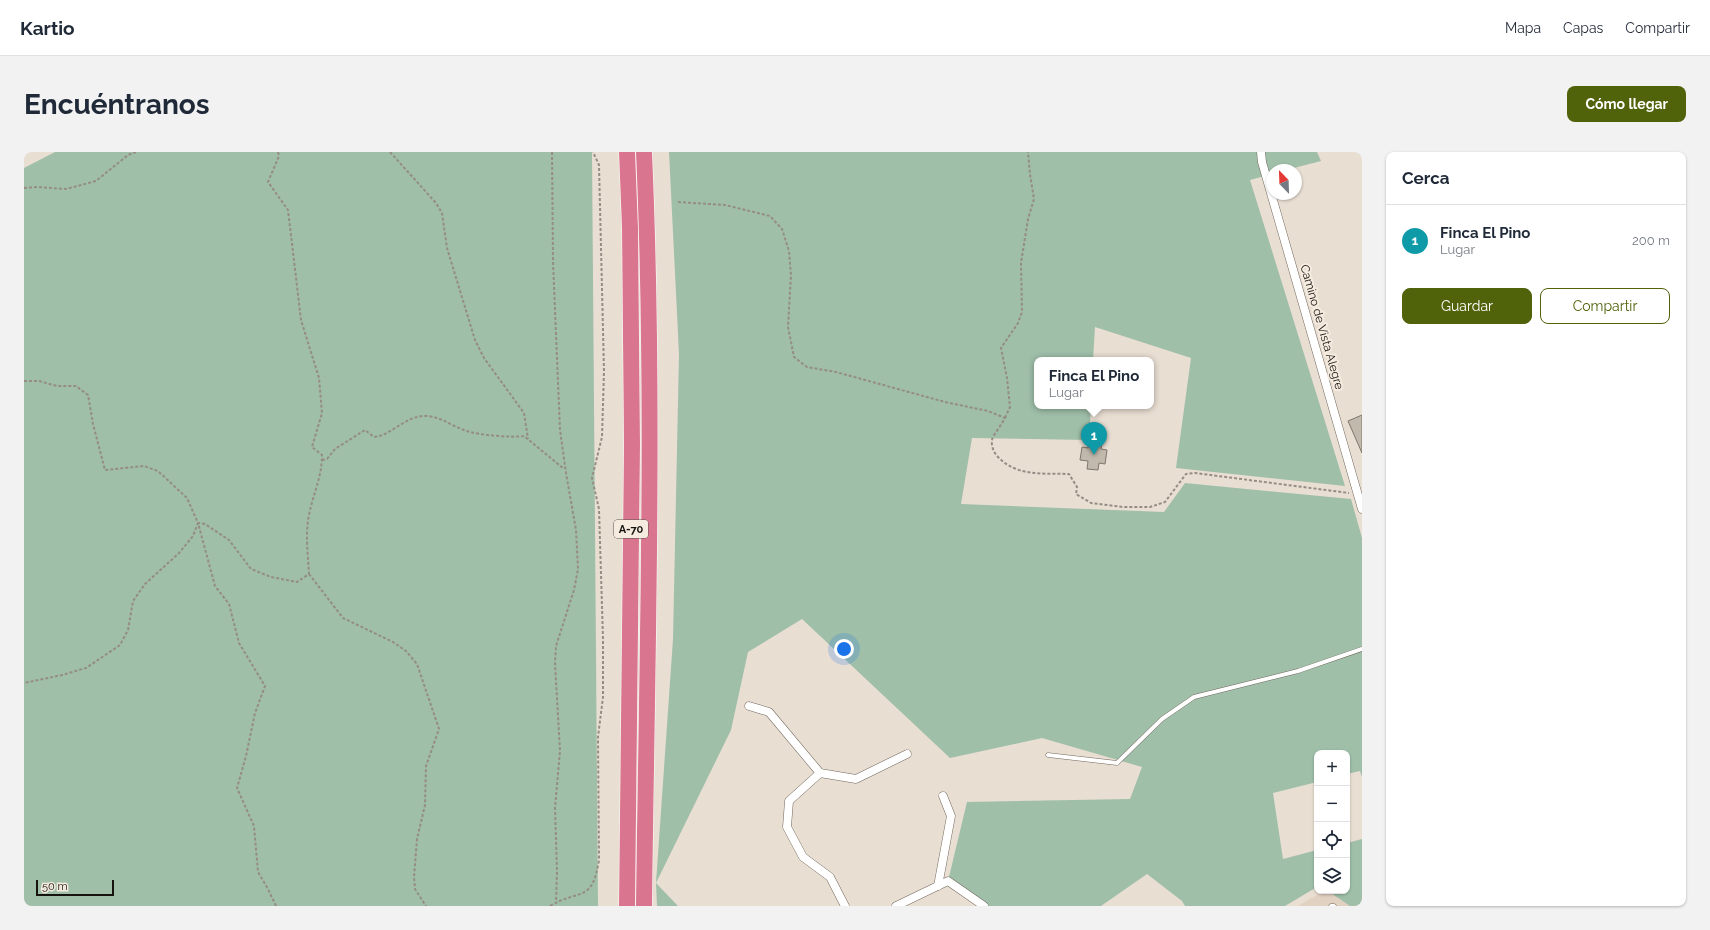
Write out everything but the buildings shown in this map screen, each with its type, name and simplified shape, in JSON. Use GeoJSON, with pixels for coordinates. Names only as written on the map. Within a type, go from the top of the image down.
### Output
{"type":"FeatureCollection","features":[{"type":"Feature","properties":{"kind":"highway","name":"A-70"},"geometry":{"type":"LineString","coordinates":[[627,152],[630,228],[632,445],[627,906]]}},
{"type":"Feature","properties":{"kind":"highway","name":"A-70"},"geometry":{"type":"LineString","coordinates":[[644,152],[648,266],[649,488],[644,906]]}},
{"type":"Feature","properties":{"kind":"street","name":"Camino de Vista Alegre"},"geometry":{"type":"LineString","coordinates":[[1261,152],[1262,162],[1362,509]]}},
{"type":"Feature","properties":{"kind":"street"},"geometry":{"type":"LineString","coordinates":[[749,706],[769,712],[820,773],[856,779],[907,754]]}},
{"type":"Feature","properties":{"kind":"street"},"geometry":{"type":"LineString","coordinates":[[820,773],[789,801],[787,827],[803,857],[830,877],[845,906]]}},
{"type":"Feature","properties":{"kind":"street"},"geometry":{"type":"LineString","coordinates":[[938,886],[951,816],[943,796]]}},
{"type":"Feature","properties":{"kind":"street"},"geometry":{"type":"LineString","coordinates":[[896,906],[948,881],[984,906]]}},
{"type":"Feature","properties":{"kind":"lane"},"geometry":{"type":"LineString","coordinates":[[1048,754],[1117,763],[1162,719],[1194,697],[1298,671],[1362,649]]}},
{"type":"Feature","properties":{"kind":"path"},"geometry":{"type":"LineString","coordinates":[[24,188],[37,187],[66,189],[96,181],[128,155],[136,152]]}},
{"type":"Feature","properties":{"kind":"path"},"geometry":{"type":"LineString","coordinates":[[278,152],[279,156],[268,182],[288,210],[301,320],[319,378],[322,413],[312,447],[322,455],[322,469],[308,516],[307,544],[309,574],[343,618],[393,642],[406,651],[417,664],[439,729],[426,766],[425,805],[417,839],[414,877],[415,889],[426,906]]}},
{"type":"Feature","properties":{"kind":"path"},"geometry":{"type":"LineString","coordinates":[[390,152],[436,203],[442,213],[447,248],[475,340],[484,358],[524,413],[528,439]]}},
{"type":"Feature","properties":{"kind":"path"},"geometry":{"type":"LineString","coordinates":[[552,152],[553,262],[560,430],[576,530],[578,568],[574,590],[556,646],[555,663],[560,751],[555,808],[558,871],[556,903]]}},
{"type":"Feature","properties":{"kind":"path"},"geometry":{"type":"LineString","coordinates":[[550,906],[584,893],[592,885],[596,877],[599,860],[597,756],[603,697],[603,639],[599,509],[592,478],[602,437],[604,371],[599,165],[593,152]]}},
{"type":"Feature","properties":{"kind":"path"},"geometry":{"type":"LineString","coordinates":[[1028,152],[1034,199],[1028,219],[1021,262],[1022,312],[1018,323],[1001,348],[1007,378],[1010,407],[992,440],[994,453],[1008,465],[1024,472],[1069,474],[1077,487],[1076,494],[1091,503],[1123,507],[1150,507],[1166,502],[1186,474],[1195,473],[1358,494]]}},
{"type":"Feature","properties":{"kind":"path"},"geometry":{"type":"LineString","coordinates":[[678,202],[725,205],[770,216],[782,228],[789,251],[791,275],[788,326],[794,357],[807,367],[836,372],[945,402],[988,411],[1005,418]]}},
{"type":"Feature","properties":{"kind":"path"},"geometry":{"type":"LineString","coordinates":[[24,381],[39,381],[57,386],[76,386],[88,394],[93,424],[104,470],[144,466],[158,471],[187,498],[198,522],[215,586],[229,604],[239,642],[265,686],[255,713],[246,756],[237,788],[254,826],[258,872],[276,906]]}},
{"type":"Feature","properties":{"kind":"path"},"geometry":{"type":"LineString","coordinates":[[322,460],[327,460],[334,449],[365,430],[374,437],[381,436],[402,422],[427,416],[444,420],[467,432],[510,437],[524,436],[564,469],[568,486]]}},
{"type":"Feature","properties":{"kind":"path"},"geometry":{"type":"LineString","coordinates":[[198,522],[205,524],[229,540],[251,569],[271,577],[297,582],[309,574]]}},
{"type":"Feature","properties":{"kind":"path"},"geometry":{"type":"LineString","coordinates":[[24,682],[62,676],[86,668],[120,645],[128,630],[134,601],[145,584],[179,553],[192,536],[198,522]]}},
{"type":"Feature","properties":{"kind":"shaded area"},"geometry":{"type":"Polygon","coordinates":[[[1319,894],[1332,894],[1350,906],[1298,906],[1319,894]]]}},
{"type":"Feature","properties":{"kind":"green space"},"geometry":{"type":"Polygon","coordinates":[[[55,152],[592,152],[598,906],[24,906],[24,168],[55,152]]]}},
{"type":"Feature","properties":{"kind":"green space"},"geometry":{"type":"Polygon","coordinates":[[[669,152],[1317,152],[1321,161],[1302,166],[1302,164],[1266,164],[1266,176],[1250,180],[1345,486],[1176,468],[1191,358],[1095,327],[1093,357],[1034,357],[1034,409],[1091,409],[1089,440],[972,438],[961,504],[1164,512],[1185,483],[1351,499],[1362,538],[1362,777],[1360,771],[1350,773],[1350,750],[1314,750],[1314,783],[1273,793],[1283,859],[1314,851],[1314,889],[1285,906],[1185,906],[1182,901],[1147,874],[1101,906],[984,906],[948,881],[967,802],[1130,799],[1142,767],[1042,738],[950,758],[802,619],[748,652],[731,730],[656,883],[673,639],[679,354],[669,152]]]}},
{"type":"Feature","properties":{"kind":"green space"},"geometry":{"type":"Polygon","coordinates":[[[1362,839],[1362,906],[1350,906],[1332,894],[1350,894],[1350,842],[1362,839]]]}},
{"type":"Feature","properties":{"kind":"green space"},"geometry":{"type":"Polygon","coordinates":[[[656,883],[678,906],[657,906],[656,883]]]}},
{"type":"Feature","properties":{"kind":"place","name":"Finca El Pino"},"geometry":{"type":"Point","coordinates":[1094,455]}}]}
